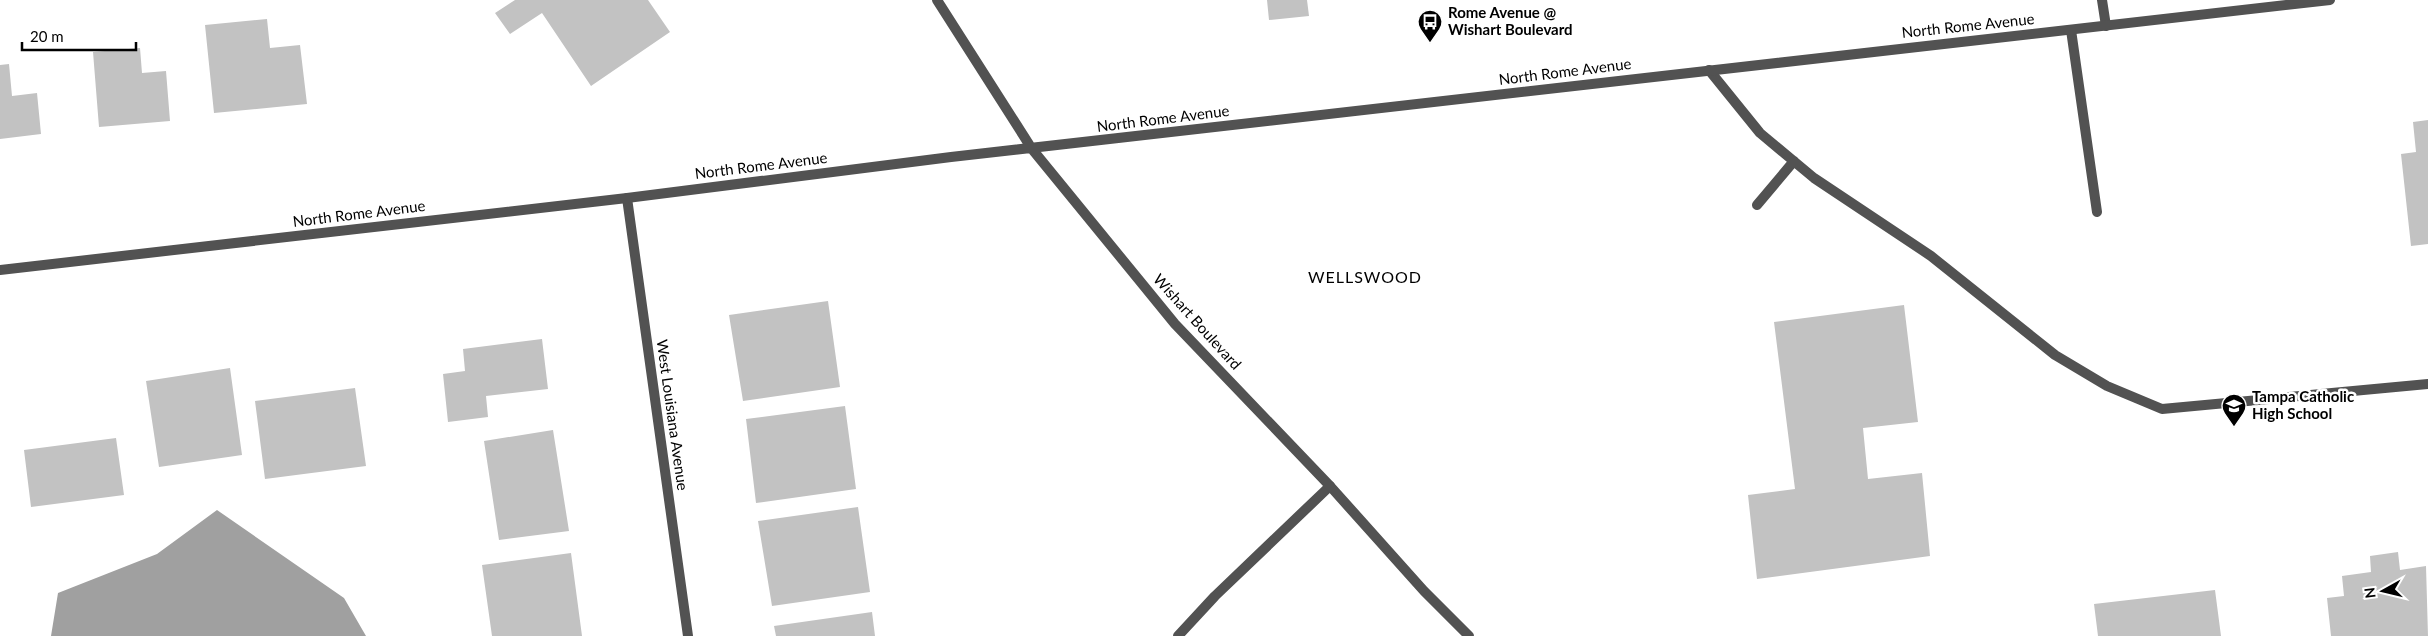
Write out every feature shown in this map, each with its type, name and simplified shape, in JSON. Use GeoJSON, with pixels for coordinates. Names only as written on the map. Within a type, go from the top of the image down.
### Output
{"type":"FeatureCollection","features":[{"type":"Feature","properties":{"kind":"street","name":"Wishart Boulevard"},"geometry":{"type":"LineString","coordinates":[[936,0],[1032,149],[1175,324],[1330,486],[1424,591],[1469,636]]}},
{"type":"Feature","properties":{"kind":"street"},"geometry":{"type":"LineString","coordinates":[[2102,0],[2106,26]]}},
{"type":"Feature","properties":{"kind":"street","name":"North Rome Avenue"},"geometry":{"type":"LineString","coordinates":[[0,270],[1709,70],[2330,0]]}},
{"type":"Feature","properties":{"kind":"street"},"geometry":{"type":"LineString","coordinates":[[2071,30],[2097,212]]}},
{"type":"Feature","properties":{"kind":"street"},"geometry":{"type":"LineString","coordinates":[[1709,70],[1760,133],[1794,161],[1836,193],[1931,256],[2056,355],[2107,386],[2162,409],[2428,384]]}},
{"type":"Feature","properties":{"kind":"street"},"geometry":{"type":"LineString","coordinates":[[1757,205],[1794,161]]}},
{"type":"Feature","properties":{"kind":"street","name":"West Louisiana Avenue"},"geometry":{"type":"LineString","coordinates":[[627,198],[688,636]]}},
{"type":"Feature","properties":{"kind":"street"},"geometry":{"type":"LineString","coordinates":[[1178,636],[1215,596],[1330,486]]}},
{"type":"Feature","properties":{"kind":"shaded area"},"geometry":{"type":"Polygon","coordinates":[[[217,510],[344,598],[366,636],[51,636],[58,593],[157,554],[217,510]]]}},
{"type":"Feature","properties":{"kind":"building"},"geometry":{"type":"Polygon","coordinates":[[[515,0],[648,0],[670,32],[591,86],[542,13],[510,34],[495,13],[515,0]]]}},
{"type":"Feature","properties":{"kind":"building"},"geometry":{"type":"Polygon","coordinates":[[[1267,0],[1307,0],[1309,16],[1269,20],[1267,0]]]}},
{"type":"Feature","properties":{"kind":"building"},"geometry":{"type":"Polygon","coordinates":[[[267,19],[270,48],[300,45],[307,104],[214,113],[205,25],[267,19]]]}},
{"type":"Feature","properties":{"kind":"building"},"geometry":{"type":"Polygon","coordinates":[[[140,48],[142,73],[166,71],[170,121],[99,127],[93,52],[140,48]]]}},
{"type":"Feature","properties":{"kind":"building"},"geometry":{"type":"Polygon","coordinates":[[[9,64],[12,96],[37,93],[41,134],[0,139],[0,65],[9,64]]]}},
{"type":"Feature","properties":{"kind":"building"},"geometry":{"type":"Polygon","coordinates":[[[2428,120],[2428,244],[2411,246],[2401,154],[2416,152],[2413,122],[2428,120]]]}},
{"type":"Feature","properties":{"kind":"building"},"geometry":{"type":"Polygon","coordinates":[[[828,301],[840,387],[743,401],[729,315],[828,301]]]}},
{"type":"Feature","properties":{"kind":"building"},"geometry":{"type":"Polygon","coordinates":[[[1904,305],[1918,422],[1863,428],[1868,479],[1922,473],[1930,556],[1757,579],[1748,495],[1795,489],[1774,322],[1904,305]]]}},
{"type":"Feature","properties":{"kind":"building"},"geometry":{"type":"Polygon","coordinates":[[[542,339],[548,389],[486,396],[488,417],[448,422],[443,374],[465,371],[463,349],[542,339]]]}},
{"type":"Feature","properties":{"kind":"building"},"geometry":{"type":"Polygon","coordinates":[[[230,368],[242,455],[159,467],[146,381],[230,368]]]}},
{"type":"Feature","properties":{"kind":"building"},"geometry":{"type":"Polygon","coordinates":[[[355,388],[366,466],[265,479],[255,401],[355,388]]]}},
{"type":"Feature","properties":{"kind":"building"},"geometry":{"type":"Polygon","coordinates":[[[845,406],[856,489],[756,503],[746,419],[845,406]]]}},
{"type":"Feature","properties":{"kind":"building"},"geometry":{"type":"Polygon","coordinates":[[[553,430],[569,531],[499,540],[484,441],[553,430]]]}},
{"type":"Feature","properties":{"kind":"building"},"geometry":{"type":"Polygon","coordinates":[[[116,438],[124,495],[31,507],[24,450],[116,438]]]}},
{"type":"Feature","properties":{"kind":"building"},"geometry":{"type":"Polygon","coordinates":[[[858,507],[870,592],[772,606],[758,521],[858,507]]]}},
{"type":"Feature","properties":{"kind":"building"},"geometry":{"type":"Polygon","coordinates":[[[2398,552],[2400,570],[2426,566],[2428,636],[2331,636],[2327,598],[2344,596],[2342,576],[2371,572],[2370,556],[2398,552]]]}},
{"type":"Feature","properties":{"kind":"building"},"geometry":{"type":"Polygon","coordinates":[[[571,553],[582,636],[492,636],[482,565],[571,553]]]}},
{"type":"Feature","properties":{"kind":"building"},"geometry":{"type":"Polygon","coordinates":[[[2215,590],[2221,636],[2098,636],[2094,604],[2215,590]]]}},
{"type":"Feature","properties":{"kind":"building"},"geometry":{"type":"Polygon","coordinates":[[[872,612],[875,636],[776,636],[774,626],[872,612]]]}},
{"type":"Feature","properties":{"kind":"place","name":"Rome Avenue @ Wishart Boulevard"},"geometry":{"type":"Point","coordinates":[1430,43]}},
{"type":"Feature","properties":{"kind":"place","name":"Tampa Catholic High School"},"geometry":{"type":"Point","coordinates":[2234,427]}},
{"type":"Feature","properties":{"kind":"district","name":"WELLSWOOD"},"geometry":{"type":"Point","coordinates":[1365,277]}}]}
